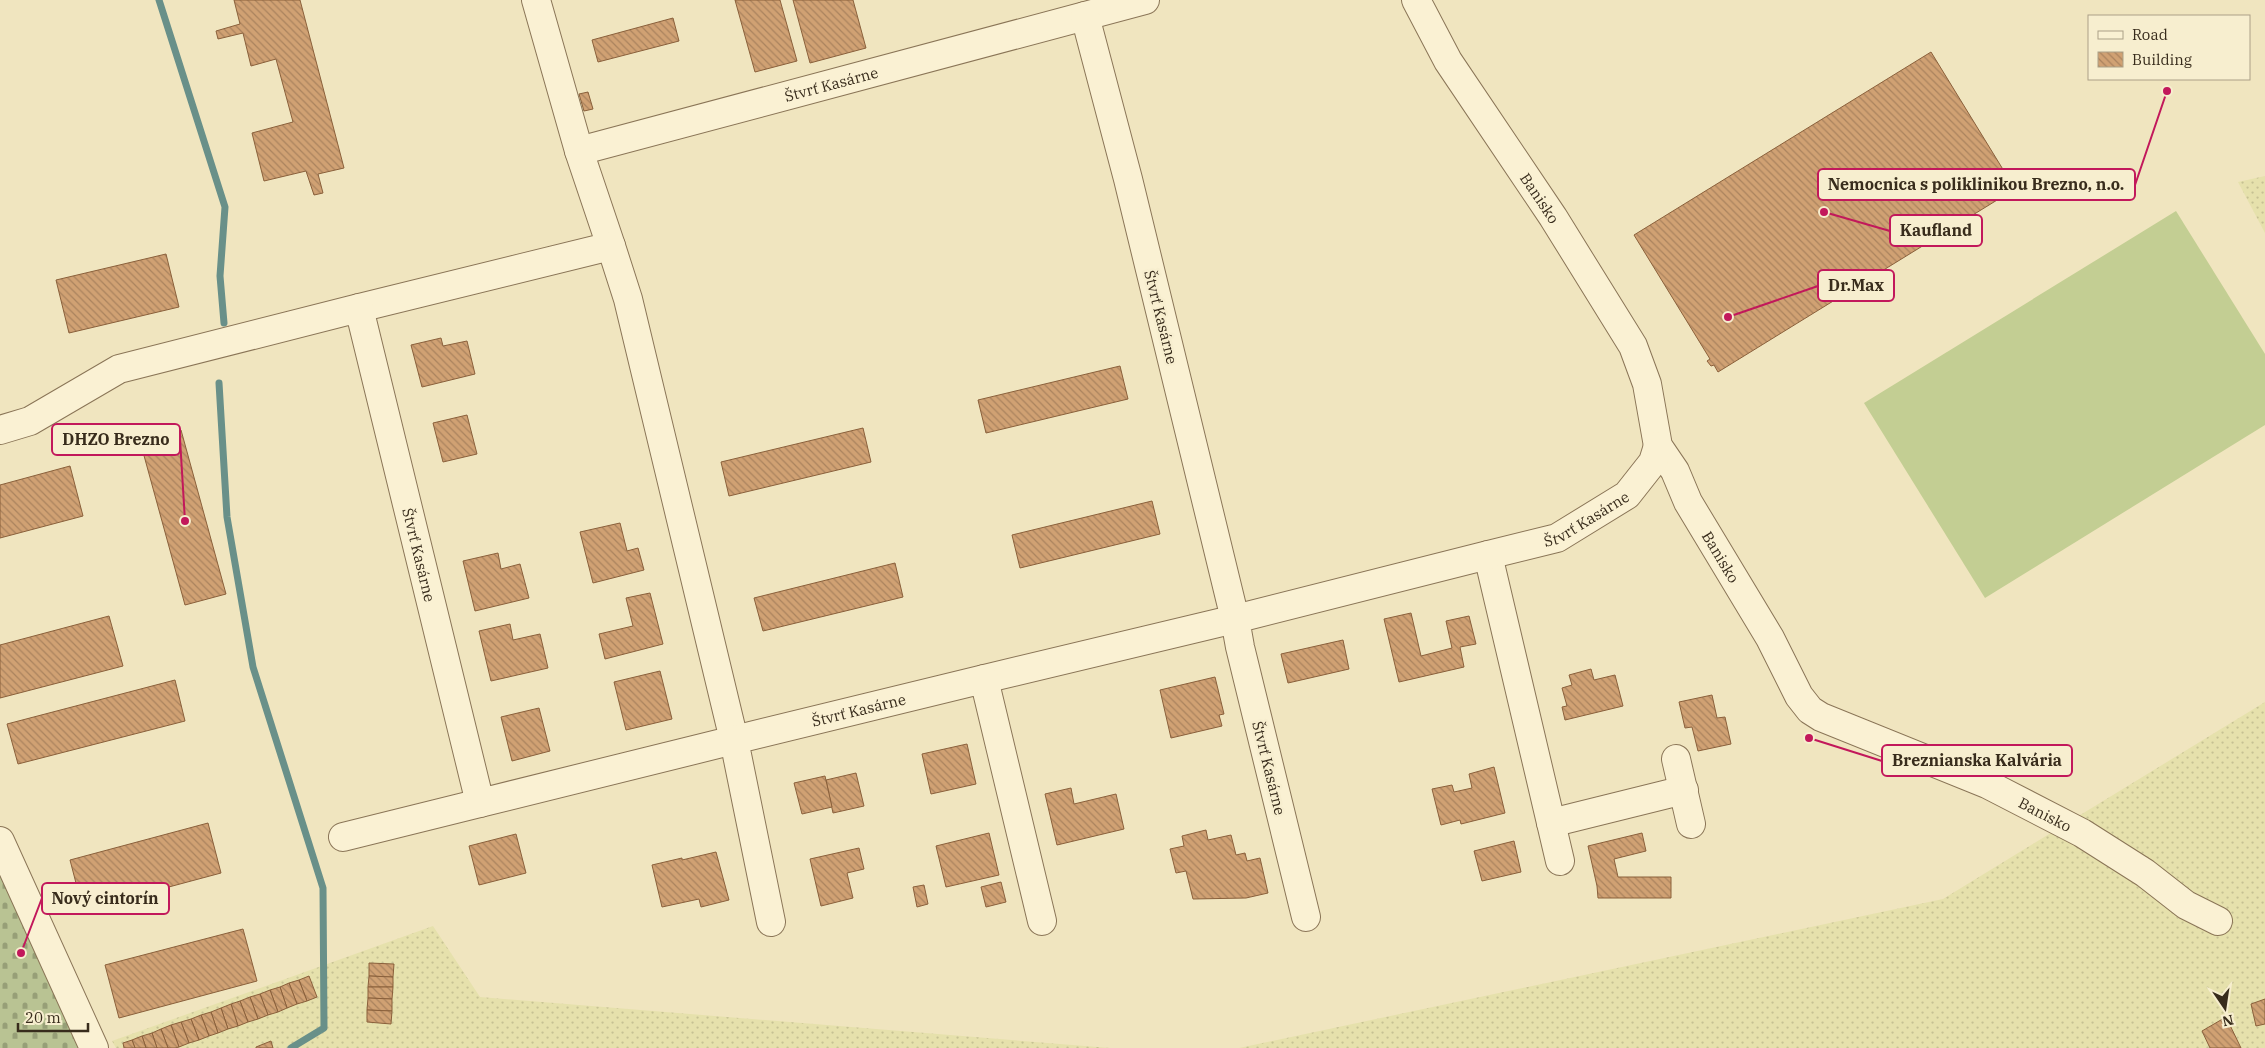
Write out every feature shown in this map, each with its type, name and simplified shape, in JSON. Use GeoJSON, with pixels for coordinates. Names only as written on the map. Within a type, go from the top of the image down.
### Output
{"type":"FeatureCollection","features":[{"type":"Feature","properties":{"kind":"street"},"geometry":{"type":"LineString","coordinates":[[536,0],[579,151],[628,298],[734,740],[771,922]]}},
{"type":"Feature","properties":{"kind":"street","name":"Štvrť Kasárne"},"geometry":{"type":"LineString","coordinates":[[579,151],[1145,0]]}},
{"type":"Feature","properties":{"kind":"street","name":"Banisko"},"geometry":{"type":"LineString","coordinates":[[1416,0],[1448,61],[1553,217],[1633,346],[1647,384],[1658,446],[1675,471],[1688,502],[1770,638],[1799,696],[1810,710],[1821,717],[1987,784],[2082,833],[2145,873],[2186,905],[2218,921]]}},
{"type":"Feature","properties":{"kind":"street","name":"Štvrť Kasárne"},"geometry":{"type":"LineString","coordinates":[[1085,16],[1130,188],[1306,917]]}},
{"type":"Feature","properties":{"kind":"street"},"geometry":{"type":"LineString","coordinates":[[0,430],[30,421],[119,369],[611,246]]}},
{"type":"Feature","properties":{"kind":"street","name":"Štvrť Kasárne"},"geometry":{"type":"LineString","coordinates":[[359,308],[480,803]]}},
{"type":"Feature","properties":{"kind":"street","name":"Štvrť Kasárne"},"geometry":{"type":"LineString","coordinates":[[343,837],[1235,619],[1557,538],[1628,495],[1653,462],[1658,446]]}},
{"type":"Feature","properties":{"kind":"street"},"geometry":{"type":"LineString","coordinates":[[1488,555],[1560,861]]}},
{"type":"Feature","properties":{"kind":"street"},"geometry":{"type":"LineString","coordinates":[[984,679],[1042,922]]}},
{"type":"Feature","properties":{"kind":"street"},"geometry":{"type":"LineString","coordinates":[[1676,759],[1691,824]]}},
{"type":"Feature","properties":{"kind":"street"},"geometry":{"type":"LineString","coordinates":[[1551,823],[1684,790]]}},
{"type":"Feature","properties":{"kind":"street"},"geometry":{"type":"LineString","coordinates":[[0,841],[94,1048]]}},
{"type":"Feature","properties":{"kind":"shaded area"},"geometry":{"type":"Polygon","coordinates":[[[2265,176],[2265,233],[2238,182],[2265,176]]]}},
{"type":"Feature","properties":{"kind":"shaded area"},"geometry":{"type":"Polygon","coordinates":[[[2265,702],[2265,1048],[1239,1048],[1943,899],[2265,702]]]}},
{"type":"Feature","properties":{"kind":"shaded area"},"geometry":{"type":"Polygon","coordinates":[[[433,926],[480,997],[1110,1048],[116,1048],[112,1041],[433,926]]]}},
{"type":"Feature","properties":{"kind":"green space"},"geometry":{"type":"Polygon","coordinates":[[[2176,211],[2265,354],[2265,425],[1985,598],[1864,403],[2176,211]]]}},
{"type":"Feature","properties":{"kind":"green space"},"geometry":{"type":"Polygon","coordinates":[[[0,858],[83,1048],[0,1048],[0,858]]]}},
{"type":"Feature","properties":{"kind":"building"},"geometry":{"type":"Polygon","coordinates":[[[234,0],[300,0],[344,168],[318,174],[323,193],[314,195],[306,171],[264,181],[252,133],[293,122],[276,59],[251,66],[243,33],[218,39],[216,31],[240,24],[234,0]]]}},
{"type":"Feature","properties":{"kind":"building"},"geometry":{"type":"Polygon","coordinates":[[[735,0],[780,0],[797,61],[755,72],[735,0]]]}},
{"type":"Feature","properties":{"kind":"building"},"geometry":{"type":"Polygon","coordinates":[[[793,0],[853,0],[866,48],[810,63],[793,0]]]}},
{"type":"Feature","properties":{"kind":"building"},"geometry":{"type":"Polygon","coordinates":[[[673,18],[679,41],[598,62],[592,40],[673,18]]]}},
{"type":"Feature","properties":{"kind":"building"},"geometry":{"type":"Polygon","coordinates":[[[1931,52],[2015,189],[1718,372],[1714,365],[1711,366],[1707,361],[1710,359],[1634,235],[1931,52]]]}},
{"type":"Feature","properties":{"kind":"building"},"geometry":{"type":"Polygon","coordinates":[[[588,92],[593,109],[584,111],[579,94],[588,92]]]}},
{"type":"Feature","properties":{"kind":"building"},"geometry":{"type":"Polygon","coordinates":[[[166,254],[179,307],[69,333],[56,280],[166,254]]]}},
{"type":"Feature","properties":{"kind":"building"},"geometry":{"type":"Polygon","coordinates":[[[441,338],[443,346],[467,341],[475,374],[422,387],[411,345],[441,338]]]}},
{"type":"Feature","properties":{"kind":"building"},"geometry":{"type":"Polygon","coordinates":[[[1120,366],[1128,399],[986,433],[978,400],[1120,366]]]}},
{"type":"Feature","properties":{"kind":"building"},"geometry":{"type":"Polygon","coordinates":[[[467,415],[477,454],[443,462],[433,423],[467,415]]]}},
{"type":"Feature","properties":{"kind":"building"},"geometry":{"type":"Polygon","coordinates":[[[863,428],[871,462],[729,496],[721,462],[863,428]]]}},
{"type":"Feature","properties":{"kind":"building"},"geometry":{"type":"Polygon","coordinates":[[[181,430],[226,594],[185,605],[140,441],[181,430]]]}},
{"type":"Feature","properties":{"kind":"building"},"geometry":{"type":"Polygon","coordinates":[[[70,466],[83,516],[0,538],[0,485],[70,466]]]}},
{"type":"Feature","properties":{"kind":"building"},"geometry":{"type":"Polygon","coordinates":[[[1152,501],[1160,534],[1020,568],[1012,535],[1152,501]]]}},
{"type":"Feature","properties":{"kind":"building"},"geometry":{"type":"Polygon","coordinates":[[[620,523],[627,551],[638,548],[644,570],[593,583],[580,532],[620,523]]]}},
{"type":"Feature","properties":{"kind":"building"},"geometry":{"type":"Polygon","coordinates":[[[498,553],[501,569],[520,564],[529,598],[475,611],[463,561],[498,553]]]}},
{"type":"Feature","properties":{"kind":"building"},"geometry":{"type":"Polygon","coordinates":[[[895,563],[903,597],[763,631],[754,598],[895,563]]]}},
{"type":"Feature","properties":{"kind":"building"},"geometry":{"type":"Polygon","coordinates":[[[650,593],[663,644],[605,659],[599,634],[633,626],[626,598],[650,593]]]}},
{"type":"Feature","properties":{"kind":"building"},"geometry":{"type":"Polygon","coordinates":[[[1411,613],[1421,656],[1452,648],[1446,621],[1469,616],[1476,644],[1460,647],[1464,667],[1399,682],[1384,619],[1411,613]]]}},
{"type":"Feature","properties":{"kind":"building"},"geometry":{"type":"Polygon","coordinates":[[[109,616],[123,666],[0,698],[0,645],[109,616]]]}},
{"type":"Feature","properties":{"kind":"building"},"geometry":{"type":"Polygon","coordinates":[[[510,624],[513,640],[540,634],[548,668],[491,681],[479,631],[510,624]]]}},
{"type":"Feature","properties":{"kind":"building"},"geometry":{"type":"Polygon","coordinates":[[[1343,640],[1349,669],[1288,683],[1281,654],[1343,640]]]}},
{"type":"Feature","properties":{"kind":"building"},"geometry":{"type":"Polygon","coordinates":[[[1591,669],[1594,680],[1615,675],[1623,706],[1565,720],[1562,707],[1567,706],[1562,688],[1572,685],[1569,675],[1591,669]]]}},
{"type":"Feature","properties":{"kind":"building"},"geometry":{"type":"Polygon","coordinates":[[[660,671],[672,719],[626,730],[614,682],[660,671]]]}},
{"type":"Feature","properties":{"kind":"building"},"geometry":{"type":"Polygon","coordinates":[[[1215,677],[1224,714],[1219,715],[1222,726],[1171,738],[1160,690],[1215,677]]]}},
{"type":"Feature","properties":{"kind":"building"},"geometry":{"type":"Polygon","coordinates":[[[175,680],[185,721],[18,764],[7,724],[175,680]]]}},
{"type":"Feature","properties":{"kind":"building"},"geometry":{"type":"Polygon","coordinates":[[[1712,695],[1717,718],[1725,717],[1731,744],[1698,751],[1692,727],[1685,728],[1679,702],[1712,695]]]}},
{"type":"Feature","properties":{"kind":"building"},"geometry":{"type":"Polygon","coordinates":[[[539,708],[550,751],[512,761],[501,717],[539,708]]]}},
{"type":"Feature","properties":{"kind":"building"},"geometry":{"type":"Polygon","coordinates":[[[967,744],[976,784],[931,794],[922,754],[967,744]]]}},
{"type":"Feature","properties":{"kind":"building"},"geometry":{"type":"Polygon","coordinates":[[[1494,767],[1505,813],[1461,824],[1460,820],[1441,825],[1432,789],[1452,785],[1454,792],[1472,788],[1469,774],[1494,767]]]}},
{"type":"Feature","properties":{"kind":"building"},"geometry":{"type":"Polygon","coordinates":[[[856,773],[864,806],[833,813],[826,780],[856,773]]]}},
{"type":"Feature","properties":{"kind":"building"},"geometry":{"type":"Polygon","coordinates":[[[825,776],[832,807],[802,814],[794,783],[825,776]]]}},
{"type":"Feature","properties":{"kind":"building"},"geometry":{"type":"Polygon","coordinates":[[[1071,788],[1074,804],[1116,794],[1124,829],[1057,845],[1045,794],[1071,788]]]}},
{"type":"Feature","properties":{"kind":"building"},"geometry":{"type":"Polygon","coordinates":[[[208,823],[221,873],[83,910],[70,860],[208,823]]]}},
{"type":"Feature","properties":{"kind":"building"},"geometry":{"type":"Polygon","coordinates":[[[1206,830],[1208,840],[1231,835],[1236,855],[1245,853],[1247,861],[1260,858],[1268,893],[1246,898],[1193,899],[1186,871],[1176,873],[1170,849],[1184,846],[1182,836],[1206,830]]]}},
{"type":"Feature","properties":{"kind":"building"},"geometry":{"type":"Polygon","coordinates":[[[989,833],[999,875],[946,887],[936,846],[989,833]]]}},
{"type":"Feature","properties":{"kind":"building"},"geometry":{"type":"Polygon","coordinates":[[[1642,833],[1646,851],[1614,859],[1618,877],[1671,877],[1671,898],[1598,898],[1588,846],[1642,833]]]}},
{"type":"Feature","properties":{"kind":"building"},"geometry":{"type":"Polygon","coordinates":[[[516,834],[526,873],[479,885],[469,846],[516,834]]]}},
{"type":"Feature","properties":{"kind":"building"},"geometry":{"type":"Polygon","coordinates":[[[1514,841],[1521,872],[1482,881],[1474,851],[1514,841]]]}},
{"type":"Feature","properties":{"kind":"building"},"geometry":{"type":"Polygon","coordinates":[[[859,848],[864,869],[847,873],[853,898],[821,906],[810,859],[859,848]]]}},
{"type":"Feature","properties":{"kind":"building"},"geometry":{"type":"Polygon","coordinates":[[[716,852],[729,900],[701,907],[699,899],[662,907],[652,865],[716,852]]]}},
{"type":"Feature","properties":{"kind":"building"},"geometry":{"type":"Polygon","coordinates":[[[1001,882],[1006,902],[986,907],[981,887],[1001,882]]]}},
{"type":"Feature","properties":{"kind":"building"},"geometry":{"type":"Polygon","coordinates":[[[924,885],[928,904],[917,907],[913,887],[924,885]]]}},
{"type":"Feature","properties":{"kind":"building"},"geometry":{"type":"Polygon","coordinates":[[[243,929],[257,981],[119,1018],[105,965],[243,929]]]}},
{"type":"Feature","properties":{"kind":"building"},"geometry":{"type":"Polygon","coordinates":[[[369,963],[394,964],[393,977],[369,976],[369,963]]]}},
{"type":"Feature","properties":{"kind":"building"},"geometry":{"type":"Polygon","coordinates":[[[309,976],[317,997],[307,1001],[299,980],[309,976]]]}},
{"type":"Feature","properties":{"kind":"building"},"geometry":{"type":"Polygon","coordinates":[[[369,976],[393,977],[393,987],[368,987],[369,976]]]}},
{"type":"Feature","properties":{"kind":"building"},"geometry":{"type":"Polygon","coordinates":[[[299,980],[307,1001],[297,1004],[289,983],[299,980]]]}},
{"type":"Feature","properties":{"kind":"building"},"geometry":{"type":"Polygon","coordinates":[[[289,983],[297,1004],[287,1008],[280,987],[289,983]]]}},
{"type":"Feature","properties":{"kind":"building"},"geometry":{"type":"Polygon","coordinates":[[[280,987],[287,1008],[278,1012],[270,990],[280,987]]]}},
{"type":"Feature","properties":{"kind":"building"},"geometry":{"type":"Polygon","coordinates":[[[368,987],[393,987],[392,999],[368,998],[368,987]]]}},
{"type":"Feature","properties":{"kind":"building"},"geometry":{"type":"Polygon","coordinates":[[[270,990],[278,1012],[268,1015],[260,994],[270,990]]]}},
{"type":"Feature","properties":{"kind":"building"},"geometry":{"type":"Polygon","coordinates":[[[260,994],[268,1015],[258,1019],[250,997],[260,994]]]}},
{"type":"Feature","properties":{"kind":"building"},"geometry":{"type":"Polygon","coordinates":[[[250,997],[258,1019],[248,1022],[240,1001],[250,997]]]}},
{"type":"Feature","properties":{"kind":"building"},"geometry":{"type":"Polygon","coordinates":[[[368,998],[392,999],[392,1011],[367,1010],[368,998]]]}},
{"type":"Feature","properties":{"kind":"building"},"geometry":{"type":"Polygon","coordinates":[[[2265,999],[2265,1024],[2256,1026],[2251,1004],[2265,999]]]}},
{"type":"Feature","properties":{"kind":"building"},"geometry":{"type":"Polygon","coordinates":[[[240,1001],[248,1022],[238,1026],[231,1004],[240,1001]]]}},
{"type":"Feature","properties":{"kind":"building"},"geometry":{"type":"Polygon","coordinates":[[[231,1004],[238,1026],[228,1029],[221,1008],[231,1004]]]}},
{"type":"Feature","properties":{"kind":"building"},"geometry":{"type":"Polygon","coordinates":[[[221,1008],[228,1029],[218,1033],[211,1012],[221,1008]]]}},
{"type":"Feature","properties":{"kind":"building"},"geometry":{"type":"Polygon","coordinates":[[[367,1010],[392,1011],[391,1024],[367,1022],[367,1010]]]}},
{"type":"Feature","properties":{"kind":"building"},"geometry":{"type":"Polygon","coordinates":[[[211,1012],[218,1033],[209,1036],[201,1015],[211,1012]]]}},
{"type":"Feature","properties":{"kind":"building"},"geometry":{"type":"Polygon","coordinates":[[[201,1015],[209,1036],[199,1040],[191,1019],[201,1015]]]}},
{"type":"Feature","properties":{"kind":"building"},"geometry":{"type":"Polygon","coordinates":[[[2226,1017],[2241,1048],[2210,1048],[2202,1031],[2226,1017]]]}},
{"type":"Feature","properties":{"kind":"building"},"geometry":{"type":"Polygon","coordinates":[[[191,1019],[199,1040],[189,1043],[181,1022],[191,1019]]]}},
{"type":"Feature","properties":{"kind":"building"},"geometry":{"type":"Polygon","coordinates":[[[181,1022],[189,1043],[179,1047],[171,1025],[181,1022]]]}},
{"type":"Feature","properties":{"kind":"building"},"geometry":{"type":"Polygon","coordinates":[[[171,1025],[179,1047],[168,1048],[161,1029],[171,1025]]]}},
{"type":"Feature","properties":{"kind":"building"},"geometry":{"type":"Polygon","coordinates":[[[161,1029],[168,1048],[157,1048],[152,1033],[161,1029]]]}},
{"type":"Feature","properties":{"kind":"building"},"geometry":{"type":"Polygon","coordinates":[[[152,1033],[157,1048],[146,1048],[142,1036],[152,1033]]]}},
{"type":"Feature","properties":{"kind":"building"},"geometry":{"type":"Polygon","coordinates":[[[142,1036],[146,1048],[135,1048],[132,1040],[142,1036]]]}},
{"type":"Feature","properties":{"kind":"building"},"geometry":{"type":"Polygon","coordinates":[[[132,1040],[135,1048],[124,1048],[123,1043],[132,1040]]]}},
{"type":"Feature","properties":{"kind":"building"},"geometry":{"type":"Polygon","coordinates":[[[271,1041],[273,1048],[256,1048],[256,1047],[271,1041]]]}},
{"type":"Feature","properties":{"kind":"waterway"},"geometry":{"type":"LineString","coordinates":[[159,0],[225,207],[220,276],[224,323]]}},
{"type":"Feature","properties":{"kind":"waterway"},"geometry":{"type":"LineString","coordinates":[[219,383],[227,517],[253,667],[323,888],[324,1028],[291,1048]]}},
{"type":"Feature","properties":{"kind":"place","name":"Nemocnica s poliklinikou Brezno, n.o."},"geometry":{"type":"Point","coordinates":[2167,91]}},
{"type":"Feature","properties":{"kind":"place","name":"Kaufland"},"geometry":{"type":"Point","coordinates":[1824,212]}},
{"type":"Feature","properties":{"kind":"place","name":"Dr.Max"},"geometry":{"type":"Point","coordinates":[1728,317]}},
{"type":"Feature","properties":{"kind":"place","name":"DHZO Brezno"},"geometry":{"type":"Point","coordinates":[185,521]}},
{"type":"Feature","properties":{"kind":"place","name":"Breznianska Kalvária"},"geometry":{"type":"Point","coordinates":[1809,738]}},
{"type":"Feature","properties":{"kind":"place","name":"Nový cintorín"},"geometry":{"type":"Point","coordinates":[21,953]}}]}
